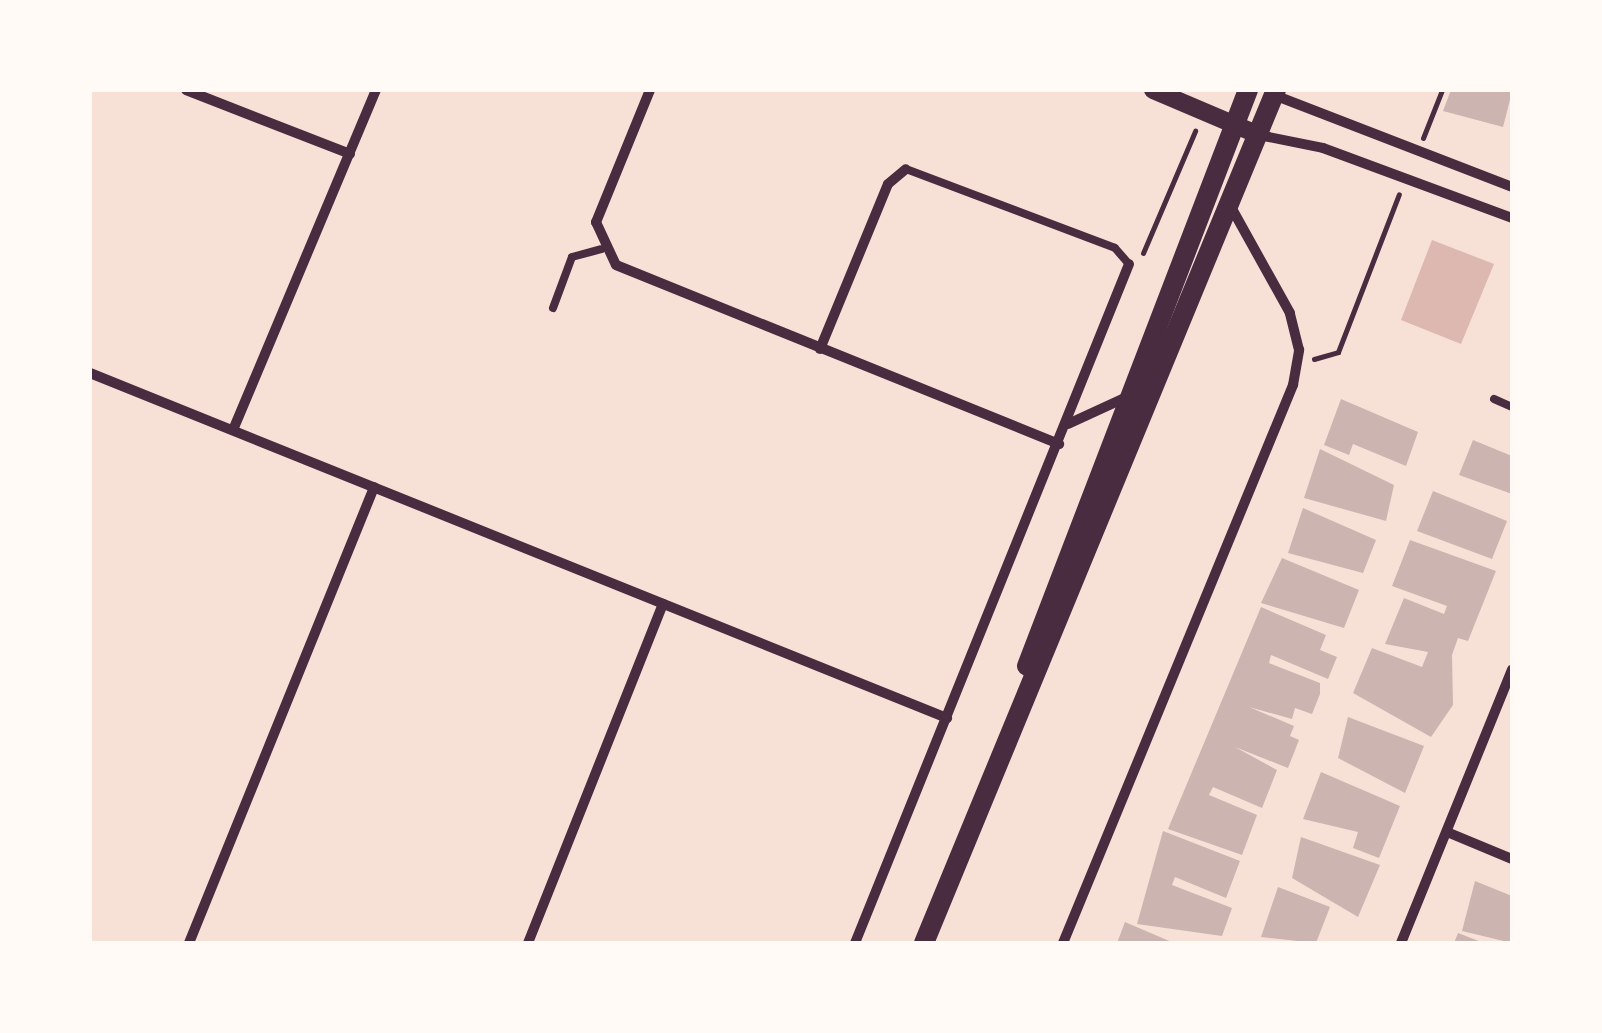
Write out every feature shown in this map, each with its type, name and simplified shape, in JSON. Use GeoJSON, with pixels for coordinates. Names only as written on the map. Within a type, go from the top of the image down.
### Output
{"type":"FeatureCollection","features":[{"type":"Feature","properties":{"kind":"main road"},"geometry":{"type":"LineString","coordinates":[[1016,717],[1055,584],[1248,90]]}},
{"type":"Feature","properties":{"kind":"main road"},"geometry":{"type":"LineString","coordinates":[[924,943],[1231,207],[1259,135],[1269,92]]}},
{"type":"Feature","properties":{"kind":"street"},"geometry":{"type":"LineString","coordinates":[[186,90],[350,154]]}},
{"type":"Feature","properties":{"kind":"street"},"geometry":{"type":"LineString","coordinates":[[233,430],[376,90]]}},
{"type":"Feature","properties":{"kind":"street"},"geometry":{"type":"LineString","coordinates":[[650,90],[596,222],[600,248],[616,265],[1059,444]]}},
{"type":"Feature","properties":{"kind":"street"},"geometry":{"type":"LineString","coordinates":[[1153,90],[1232,127],[1407,176],[1512,218]]}},
{"type":"Feature","properties":{"kind":"street"},"geometry":{"type":"LineString","coordinates":[[1269,92],[1512,187]]}},
{"type":"Feature","properties":{"kind":"street"},"geometry":{"type":"LineString","coordinates":[[820,348],[888,184],[906,169]]}},
{"type":"Feature","properties":{"kind":"street"},"geometry":{"type":"LineString","coordinates":[[1062,943],[1297,364],[1273,270],[1231,207]]}},
{"type":"Feature","properties":{"kind":"street"},"geometry":{"type":"LineString","coordinates":[[855,943],[1129,264]]}},
{"type":"Feature","properties":{"kind":"street"},"geometry":{"type":"LineString","coordinates":[[90,374],[946,718]]}},
{"type":"Feature","properties":{"kind":"street"},"geometry":{"type":"LineString","coordinates":[[1067,424],[1130,396],[1152,398]]}},
{"type":"Feature","properties":{"kind":"street"},"geometry":{"type":"LineString","coordinates":[[189,943],[374,487]]}},
{"type":"Feature","properties":{"kind":"street"},"geometry":{"type":"LineString","coordinates":[[528,943],[662,604]]}},
{"type":"Feature","properties":{"kind":"street"},"geometry":{"type":"LineString","coordinates":[[1402,943],[1512,670]]}},
{"type":"Feature","properties":{"kind":"street"},"geometry":{"type":"LineString","coordinates":[[1446,832],[1512,859]]}},
{"type":"Feature","properties":{"kind":"lane"},"geometry":{"type":"LineString","coordinates":[[906,169],[1114,248],[1129,264]]}},
{"type":"Feature","properties":{"kind":"lane"},"geometry":{"type":"LineString","coordinates":[[552,308],[572,258],[600,248]]}},
{"type":"Feature","properties":{"kind":"lane"},"geometry":{"type":"LineString","coordinates":[[1494,400],[1512,407]]}},
{"type":"Feature","properties":{"kind":"path"},"geometry":{"type":"LineString","coordinates":[[1419,149],[1442,90]]}},
{"type":"Feature","properties":{"kind":"path"},"geometry":{"type":"LineString","coordinates":[[1129,264],[1156,234],[1200,114]]}},
{"type":"Feature","properties":{"kind":"path"},"geometry":{"type":"LineString","coordinates":[[1297,364],[1338,352],[1407,176]]}},
{"type":"Feature","properties":{"kind":"shaded area"},"geometry":{"type":"Polygon","coordinates":[[[1432,240],[1494,264],[1461,344],[1401,320],[1432,240]]]}},
{"type":"Feature","properties":{"kind":"building"},"geometry":{"type":"Polygon","coordinates":[[[1451,90],[1512,92],[1503,127],[1443,111],[1451,90]]]}},
{"type":"Feature","properties":{"kind":"building"},"geometry":{"type":"Polygon","coordinates":[[[1341,399],[1418,432],[1406,466],[1353,444],[1349,455],[1324,445],[1341,399]]]}},
{"type":"Feature","properties":{"kind":"building"},"geometry":{"type":"Polygon","coordinates":[[[1473,440],[1512,456],[1512,494],[1459,475],[1473,440]]]}},
{"type":"Feature","properties":{"kind":"building"},"geometry":{"type":"Polygon","coordinates":[[[1320,449],[1394,485],[1386,521],[1304,498],[1320,449]]]}},
{"type":"Feature","properties":{"kind":"building"},"geometry":{"type":"Polygon","coordinates":[[[1433,491],[1507,521],[1492,559],[1417,531],[1433,491]]]}},
{"type":"Feature","properties":{"kind":"building"},"geometry":{"type":"Polygon","coordinates":[[[1303,508],[1376,540],[1363,573],[1288,553],[1303,508]]]}},
{"type":"Feature","properties":{"kind":"building"},"geometry":{"type":"Polygon","coordinates":[[[1410,540],[1496,571],[1468,641],[1458,638],[1452,655],[1453,705],[1431,737],[1353,693],[1372,648],[1422,667],[1428,652],[1385,644],[1404,598],[1444,614],[1447,606],[1392,586],[1410,540]]]}},
{"type":"Feature","properties":{"kind":"building"},"geometry":{"type":"Polygon","coordinates":[[[1282,558],[1359,590],[1344,628],[1261,603],[1282,558]]]}},
{"type":"Feature","properties":{"kind":"building"},"geometry":{"type":"Polygon","coordinates":[[[1261,607],[1326,635],[1320,650],[1337,657],[1328,679],[1271,655],[1269,663],[1320,683],[1320,694],[1312,714],[1295,708],[1292,719],[1249,707],[1294,726],[1290,736],[1299,740],[1288,768],[1235,747],[1277,770],[1262,808],[1213,787],[1209,795],[1257,815],[1242,855],[1168,829],[1261,607]]]}},
{"type":"Feature","properties":{"kind":"building"},"geometry":{"type":"Polygon","coordinates":[[[1348,717],[1424,746],[1405,793],[1338,758],[1348,717]]]}},
{"type":"Feature","properties":{"kind":"building"},"geometry":{"type":"Polygon","coordinates":[[[1321,772],[1400,806],[1379,858],[1353,848],[1358,832],[1303,819],[1321,772]]]}},
{"type":"Feature","properties":{"kind":"building"},"geometry":{"type":"Polygon","coordinates":[[[1163,831],[1240,861],[1226,898],[1175,877],[1172,885],[1232,908],[1222,936],[1137,924],[1163,831]]]}},
{"type":"Feature","properties":{"kind":"building"},"geometry":{"type":"Polygon","coordinates":[[[1301,837],[1380,865],[1358,917],[1292,878],[1301,837]]]}},
{"type":"Feature","properties":{"kind":"building"},"geometry":{"type":"Polygon","coordinates":[[[1475,881],[1512,896],[1512,943],[1462,931],[1475,881]]]}},
{"type":"Feature","properties":{"kind":"building"},"geometry":{"type":"Polygon","coordinates":[[[1278,887],[1330,907],[1316,943],[1261,937],[1278,887]]]}},
{"type":"Feature","properties":{"kind":"building"},"geometry":{"type":"Polygon","coordinates":[[[1125,922],[1174,943],[1117,943],[1125,922]]]}},
{"type":"Feature","properties":{"kind":"building"},"geometry":{"type":"Polygon","coordinates":[[[1458,933],[1484,943],[1454,943],[1458,933]]]}}]}
